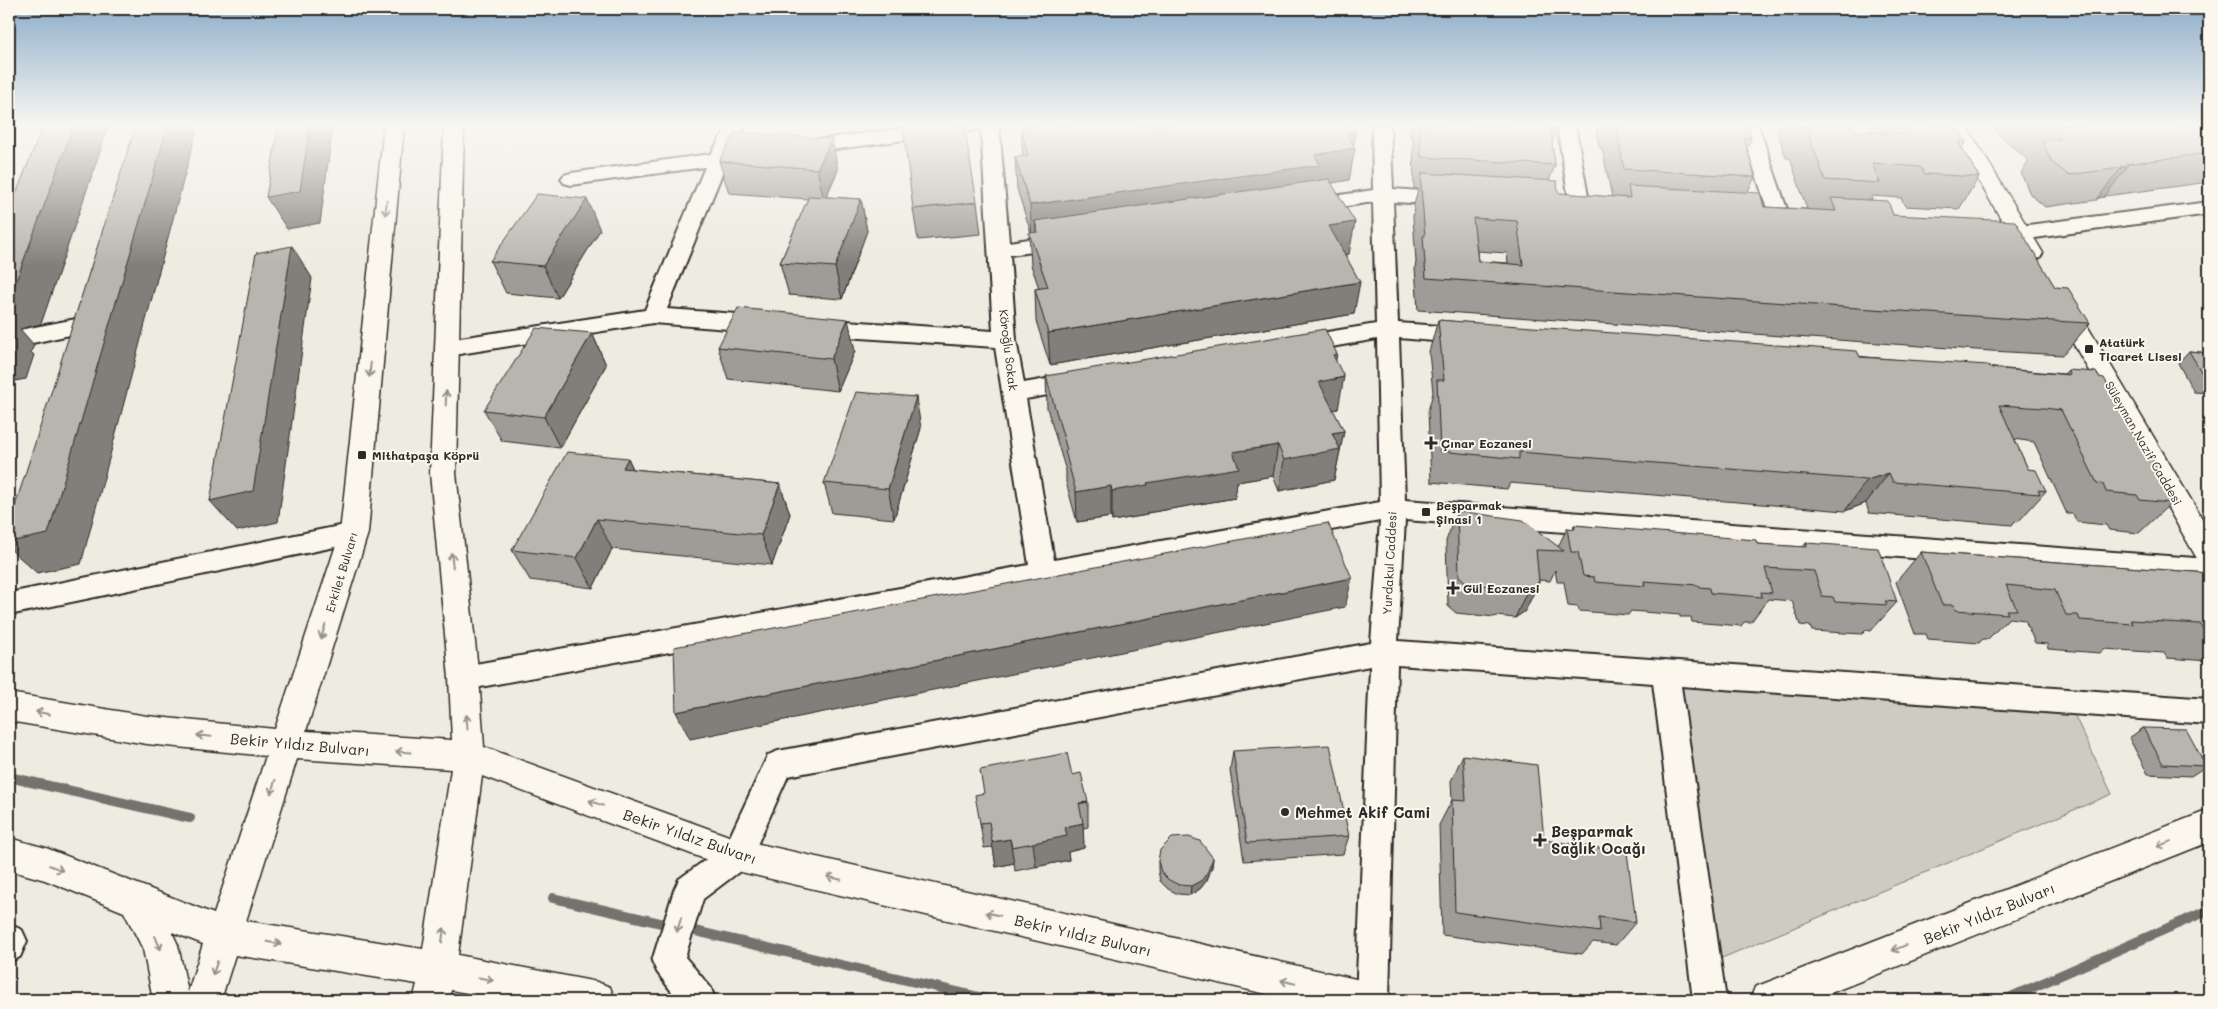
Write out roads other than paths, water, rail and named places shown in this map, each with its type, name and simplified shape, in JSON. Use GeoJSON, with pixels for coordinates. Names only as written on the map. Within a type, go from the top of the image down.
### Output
{"type":"FeatureCollection","features":[{"type":"Feature","properties":{"kind":"main road","name":"Erkilet Bulvarı"},"geometry":{"type":"LineString","coordinates":[[203,1000],[226,936],[354,534],[389,172]]}},
{"type":"Feature","properties":{"kind":"main road"},"geometry":{"type":"LineString","coordinates":[[434,985],[469,756],[464,678],[443,473],[453,172]]}},
{"type":"Feature","properties":{"kind":"main road","name":"Süleyman Nazif Caddesi"},"geometry":{"type":"LineString","coordinates":[[1984,172],[2209,554]]}},
{"type":"Feature","properties":{"kind":"main road","name":"Bekir Yıldız Bulvarı"},"geometry":{"type":"LineString","coordinates":[[9,706],[146,730],[287,744],[469,756],[737,855],[1370,1000]]}},
{"type":"Feature","properties":{"kind":"main road","name":"Bekir Yıldız Bulvarı"},"geometry":{"type":"LineString","coordinates":[[1768,1000],[2209,826]]}},
{"type":"Feature","properties":{"kind":"main road"},"geometry":{"type":"LineString","coordinates":[[9,854],[46,864],[226,936],[434,985],[597,1000]]}},
{"type":"Feature","properties":{"kind":"main road"},"geometry":{"type":"LineString","coordinates":[[136,900],[160,945],[171,1000]]}},
{"type":"Feature","properties":{"kind":"street"},"geometry":{"type":"LineString","coordinates":[[571,179],[622,172]]}},
{"type":"Feature","properties":{"kind":"street"},"geometry":{"type":"LineString","coordinates":[[652,316],[712,172]]}},
{"type":"Feature","properties":{"kind":"street","name":"Köroğlu Sokak"},"geometry":{"type":"LineString","coordinates":[[993,172],[1005,340],[1043,573]]}},
{"type":"Feature","properties":{"kind":"street","name":"Yurdakul Caddesi"},"geometry":{"type":"LineString","coordinates":[[1370,1000],[1384,652],[1392,509],[1382,172]]}},
{"type":"Feature","properties":{"kind":"street"},"geometry":{"type":"LineString","coordinates":[[1574,172],[1580,207]]}},
{"type":"Feature","properties":{"kind":"street"},"geometry":{"type":"LineString","coordinates":[[1764,172],[1779,218]]}},
{"type":"Feature","properties":{"kind":"street"},"geometry":{"type":"LineString","coordinates":[[1294,208],[1382,195],[1471,200]]}},
{"type":"Feature","properties":{"kind":"street"},"geometry":{"type":"LineString","coordinates":[[1982,230],[2020,232],[2209,208]]}},
{"type":"Feature","properties":{"kind":"street"},"geometry":{"type":"LineString","coordinates":[[999,250],[1078,239]]}},
{"type":"Feature","properties":{"kind":"street"},"geometry":{"type":"LineString","coordinates":[[447,348],[652,316],[1005,340]]}},
{"type":"Feature","properties":{"kind":"street"},"geometry":{"type":"LineString","coordinates":[[9,340],[76,327]]}},
{"type":"Feature","properties":{"kind":"street"},"geometry":{"type":"LineString","coordinates":[[1279,348],[1387,330],[1486,337]]}},
{"type":"Feature","properties":{"kind":"street"},"geometry":{"type":"LineString","coordinates":[[2077,377],[2106,379]]}},
{"type":"Feature","properties":{"kind":"street"},"geometry":{"type":"LineString","coordinates":[[1014,392],[1102,378]]}},
{"type":"Feature","properties":{"kind":"street"},"geometry":{"type":"LineString","coordinates":[[464,678],[1392,509],[2209,569]]}},
{"type":"Feature","properties":{"kind":"street"},"geometry":{"type":"LineString","coordinates":[[9,604],[354,534]]}},
{"type":"Feature","properties":{"kind":"street"},"geometry":{"type":"LineString","coordinates":[[699,1000],[668,961],[690,890],[737,855],[778,764],[1384,652],[2209,712]]}},
{"type":"Feature","properties":{"kind":"street"},"geometry":{"type":"LineString","coordinates":[[1665,672],[1709,1000]]}},
{"type":"Feature","properties":{"kind":"waterway"},"geometry":{"type":"LineString","coordinates":[[9,777],[190,818]]}},
{"type":"Feature","properties":{"kind":"waterway"},"geometry":{"type":"LineString","coordinates":[[553,898],[992,1000]]}},
{"type":"Feature","properties":{"kind":"waterway"},"geometry":{"type":"LineString","coordinates":[[2004,1000],[2209,910]]}},
{"type":"Feature","properties":{"kind":"place","name":"Atatürk Ticaret Lisesi"},"geometry":{"type":"Point","coordinates":[2089,349]}},
{"type":"Feature","properties":{"kind":"place","name":"Çınar Eczanesi"},"geometry":{"type":"Point","coordinates":[1431,443]}},
{"type":"Feature","properties":{"kind":"place","name":"Mithatpaşa Köprü"},"geometry":{"type":"Point","coordinates":[362,455]}},
{"type":"Feature","properties":{"kind":"place","name":"Beşparmak Şinasi 1"},"geometry":{"type":"Point","coordinates":[1426,512]}},
{"type":"Feature","properties":{"kind":"place","name":"Gül Eczanesi"},"geometry":{"type":"Point","coordinates":[1453,588]}},
{"type":"Feature","properties":{"kind":"place","name":"Mehmet Akif Cami"},"geometry":{"type":"Point","coordinates":[1285,812]}},
{"type":"Feature","properties":{"kind":"place","name":"Beşparmak Sağlık Ocağı"},"geometry":{"type":"Point","coordinates":[1540,840]}}]}
